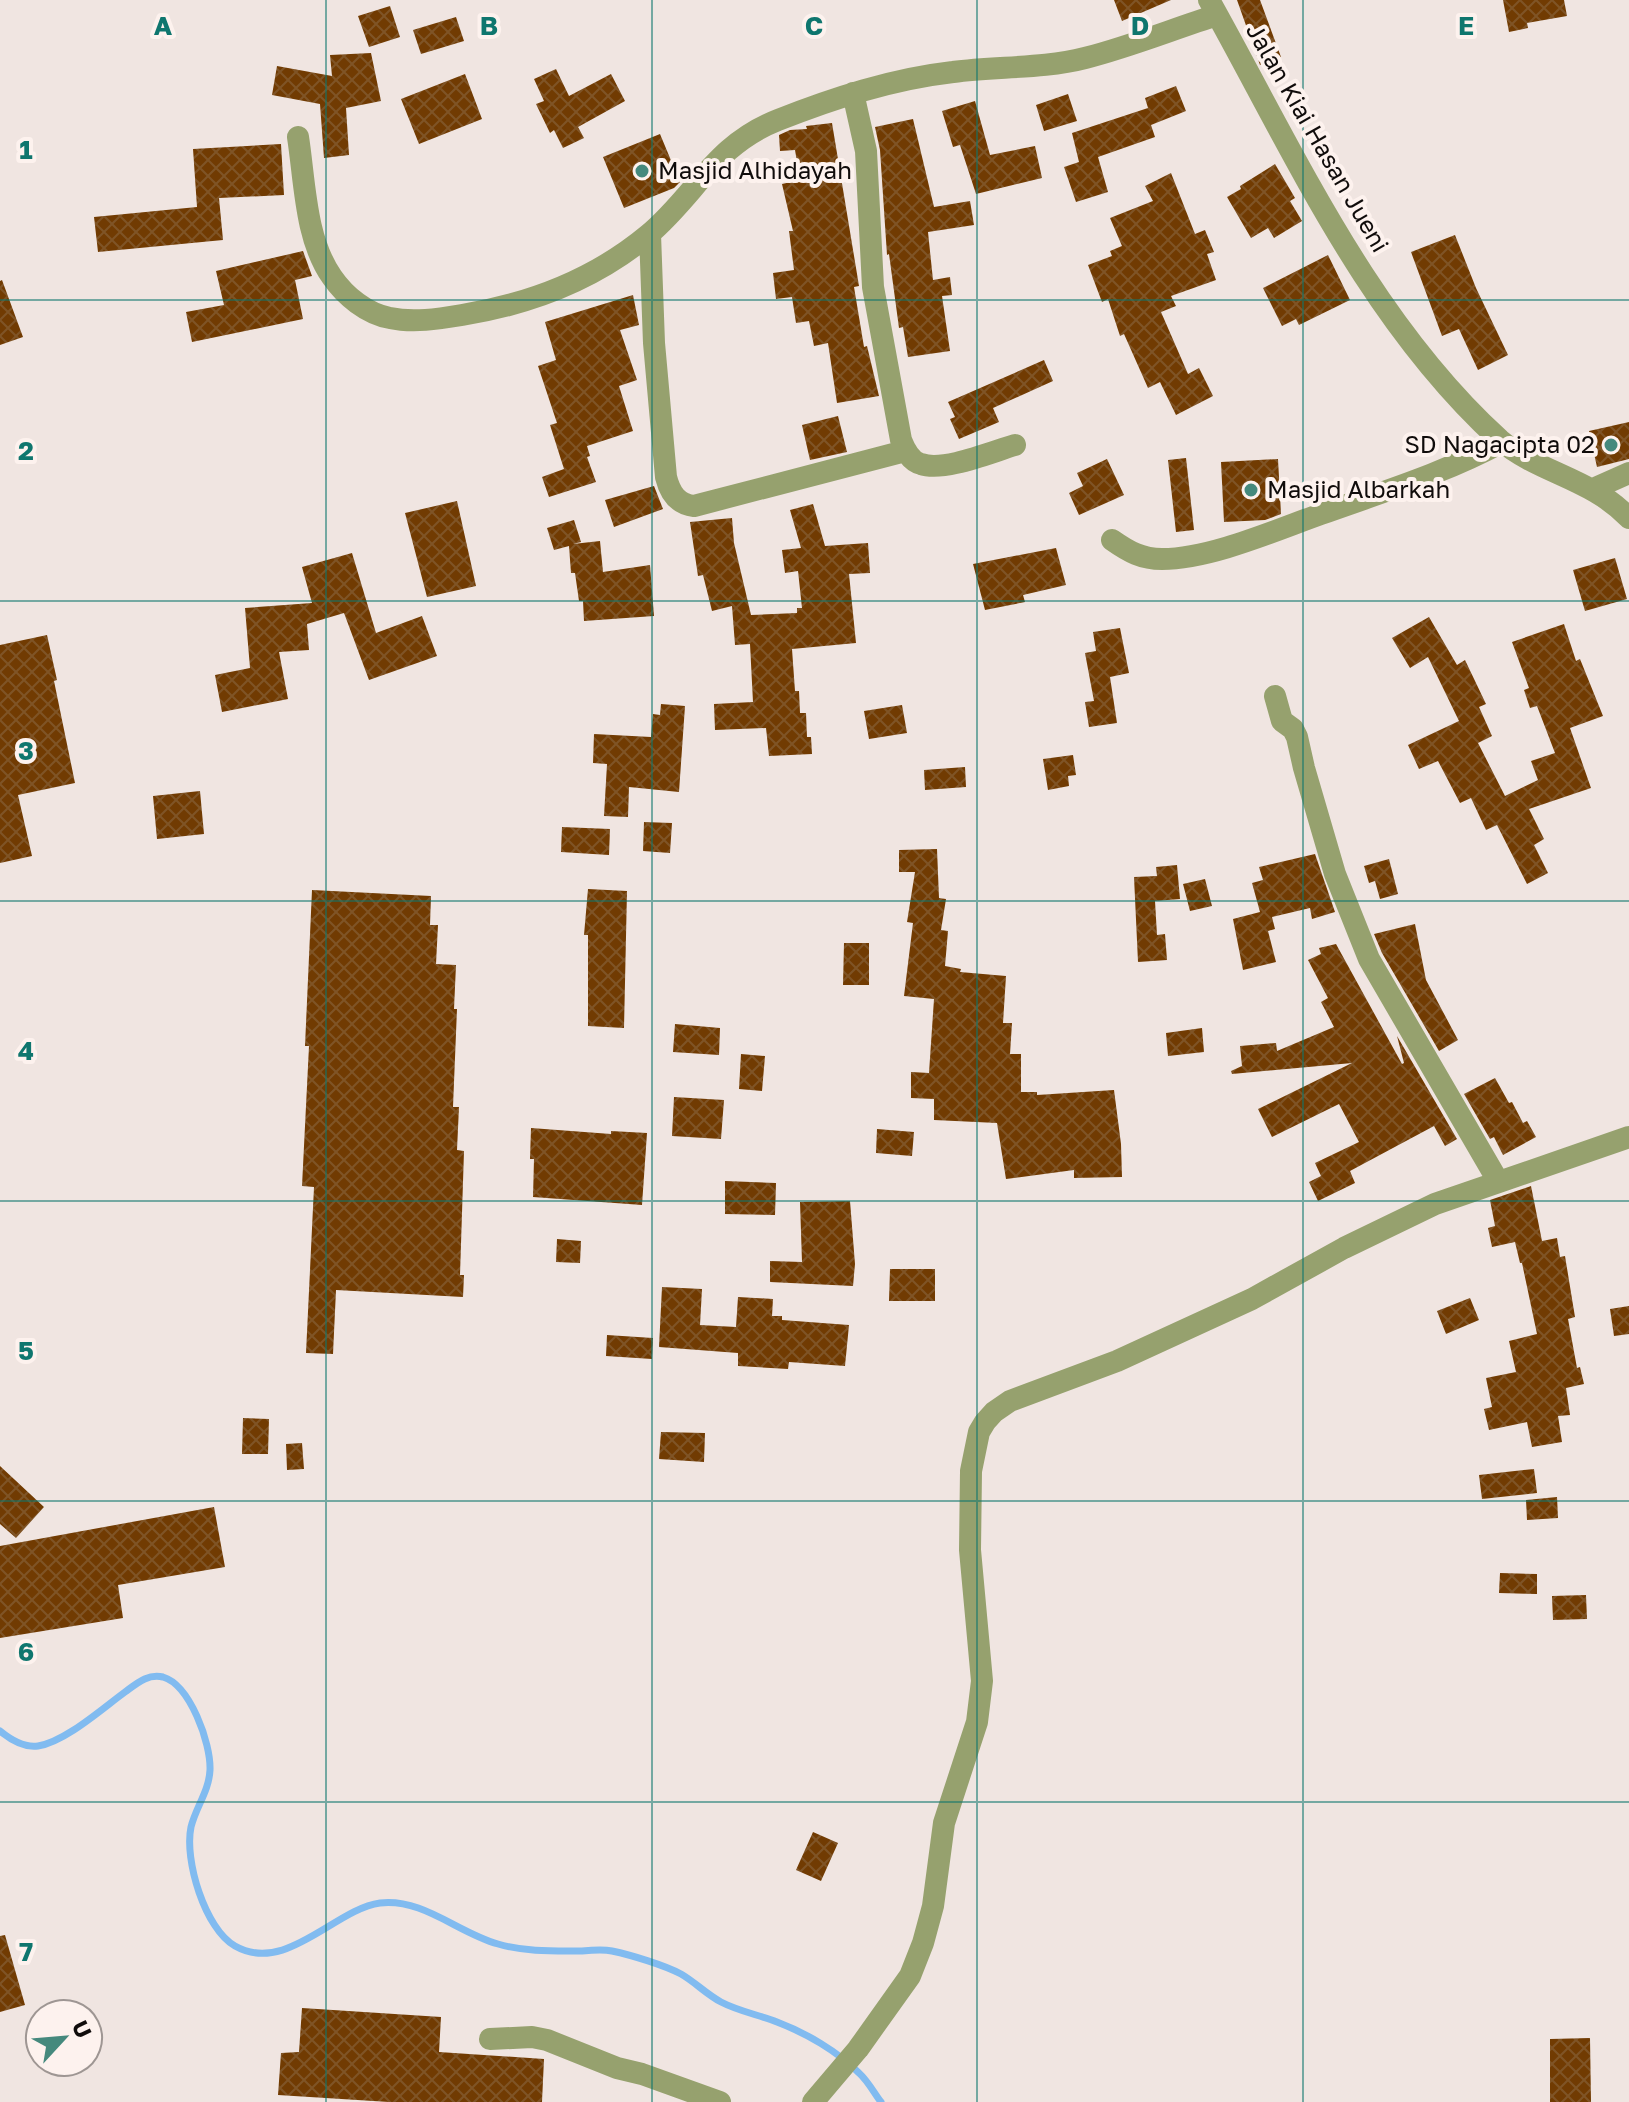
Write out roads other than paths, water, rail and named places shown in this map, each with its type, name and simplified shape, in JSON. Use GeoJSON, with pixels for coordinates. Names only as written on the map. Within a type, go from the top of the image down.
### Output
{"type":"FeatureCollection","features":[{"type":"Feature","properties":{"kind":"street"},"geometry":{"type":"LineString","coordinates":[[298,137],[321,260],[333,279],[364,309],[388,318],[410,321],[438,319],[546,295],[610,262],[650,234],[706,171],[742,137],[763,126],[892,82],[950,72],[1085,58],[1213,7]]}},
{"type":"Feature","properties":{"kind":"street","name":"Jalan Kiai Hasan Jueni"},"geometry":{"type":"LineString","coordinates":[[1213,7],[1300,171],[1370,284],[1435,371],[1502,442],[1593,489],[1629,518]]}},
{"type":"Feature","properties":{"kind":"street"},"geometry":{"type":"LineString","coordinates":[[853,93],[866,151],[873,287],[905,451],[922,465],[939,466],[1015,445]]}},
{"type":"Feature","properties":{"kind":"street"},"geometry":{"type":"LineString","coordinates":[[650,234],[654,343],[666,477],[672,494],[679,502],[694,506],[905,451]]}},
{"type":"Feature","properties":{"kind":"street"},"geometry":{"type":"LineString","coordinates":[[1112,540],[1139,557],[1163,559],[1210,551],[1423,477],[1470,459],[1502,442]]}},
{"type":"Feature","properties":{"kind":"street"},"geometry":{"type":"LineString","coordinates":[[1593,489],[1629,473]]}},
{"type":"Feature","properties":{"kind":"street"},"geometry":{"type":"LineString","coordinates":[[1275,696],[1282,721],[1293,729],[1297,737],[1335,874],[1369,959],[1498,1181]]}},
{"type":"Feature","properties":{"kind":"street"},"geometry":{"type":"LineString","coordinates":[[817,2097],[858,2049],[910,1976],[933,1906],[944,1823],[977,1722],[982,1681],[970,1550],[971,1471],[979,1432],[985,1422],[1010,1401],[1117,1361],[1252,1299],[1344,1248],[1422,1210],[1629,1137]]}},
{"type":"Feature","properties":{"kind":"street"},"geometry":{"type":"LineString","coordinates":[[490,2039],[532,2037],[547,2040],[617,2068],[720,2102]]}},
{"type":"Feature","properties":{"kind":"waterway"},"geometry":{"type":"LineString","coordinates":[[0,1731],[28,1746],[49,1743],[83,1724],[142,1680],[163,1677],[173,1682],[190,1703],[207,1745],[209,1778],[191,1827],[191,1857],[206,1910],[214,1925],[235,1946],[254,1953],[273,1952],[310,1938],[363,1908],[396,1903],[426,1911],[483,1939],[508,1947],[609,1950],[674,1971],[721,2002],[810,2037],[850,2065],[881,2102]]}},
{"type":"Feature","properties":{"kind":"place","name":"Masjid Alhidayah"},"geometry":{"type":"Point","coordinates":[642,171]}},
{"type":"Feature","properties":{"kind":"place","name":"SD Nagacipta 02"},"geometry":{"type":"Point","coordinates":[1611,445]}},
{"type":"Feature","properties":{"kind":"place","name":"Masjid Albarkah"},"geometry":{"type":"Point","coordinates":[1251,490]}}]}
